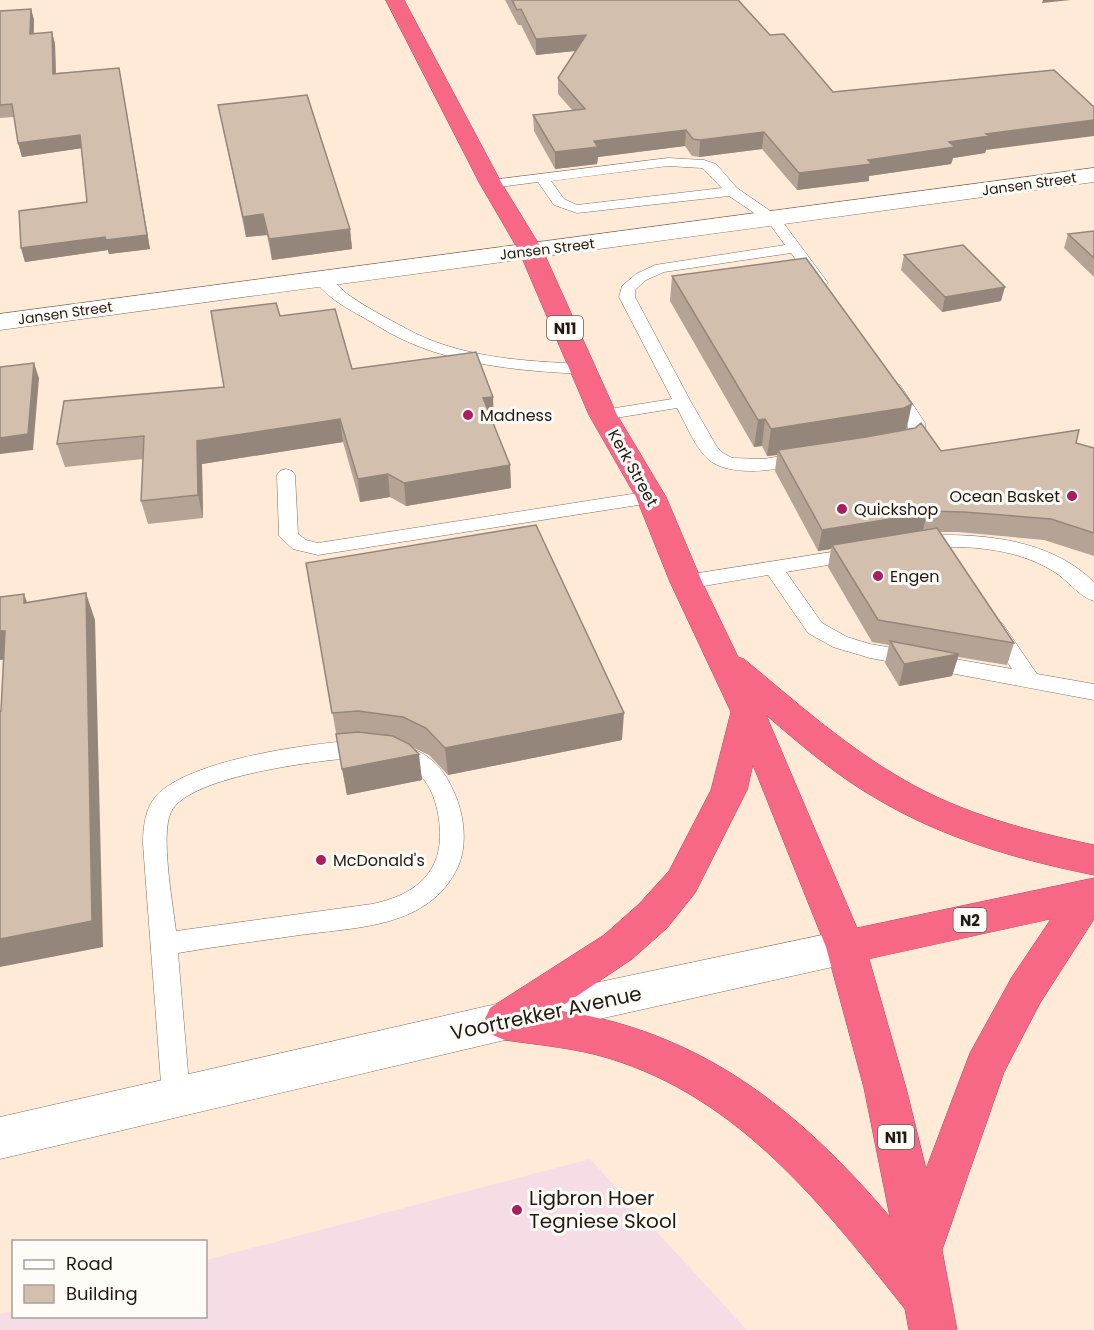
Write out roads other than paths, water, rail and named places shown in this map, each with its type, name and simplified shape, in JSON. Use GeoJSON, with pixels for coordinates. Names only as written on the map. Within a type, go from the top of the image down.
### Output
{"type":"FeatureCollection","features":[{"type":"Feature","properties":{"kind":"highway","name":"Kerk Street"},"geometry":{"type":"LineString","coordinates":[[395,0],[490,184],[531,251],[603,415],[651,497],[686,582],[748,712],[846,947]]}},
{"type":"Feature","properties":{"kind":"highway"},"geometry":{"type":"LineString","coordinates":[[724,660],[822,741],[891,790],[971,828],[1043,850],[1092,883],[1026,990],[985,1067],[919,1251]]}},
{"type":"Feature","properties":{"kind":"highway"},"geometry":{"type":"LineString","coordinates":[[505,1021],[618,947],[653,916],[682,882],[729,790],[748,712]]}},
{"type":"Feature","properties":{"kind":"highway","name":"Voortrekker Avenue"},"geometry":{"type":"LineString","coordinates":[[846,947],[1092,883]]}},
{"type":"Feature","properties":{"kind":"highway","name":"N11"},"geometry":{"type":"LineString","coordinates":[[846,947],[885,1088],[931,1315]]}},
{"type":"Feature","properties":{"kind":"highway"},"geometry":{"type":"LineString","coordinates":[[505,1021],[607,1039],[672,1065],[723,1090],[765,1120],[839,1191],[931,1315]]}},
{"type":"Feature","properties":{"kind":"street","name":"Jansen Street"},"geometry":{"type":"LineString","coordinates":[[0,322],[774,220],[1094,175]]}},
{"type":"Feature","properties":{"kind":"street","name":"Voortrekker Avenue"},"geometry":{"type":"LineString","coordinates":[[0,1138],[505,1021],[846,947]]}},
{"type":"Feature","properties":{"kind":"lane"},"geometry":{"type":"LineString","coordinates":[[490,184],[668,162],[693,162],[711,166],[732,191],[774,220],[828,295]]}},
{"type":"Feature","properties":{"kind":"lane"},"geometry":{"type":"LineString","coordinates":[[542,177],[557,202],[577,209],[732,191]]}},
{"type":"Feature","properties":{"kind":"lane"},"geometry":{"type":"LineString","coordinates":[[796,248],[660,268],[641,276],[627,289],[627,297],[682,402],[710,450],[717,457],[729,463],[764,465],[822,455]]}},
{"type":"Feature","properties":{"kind":"lane"},"geometry":{"type":"LineString","coordinates":[[321,279],[329,288],[358,308],[417,340],[466,356],[518,365],[583,369]]}},
{"type":"Feature","properties":{"kind":"lane"},"geometry":{"type":"LineString","coordinates":[[879,446],[904,442],[917,434],[916,423],[887,380]]}},
{"type":"Feature","properties":{"kind":"lane"},"geometry":{"type":"LineString","coordinates":[[603,415],[682,402]]}},
{"type":"Feature","properties":{"kind":"lane"},"geometry":{"type":"LineString","coordinates":[[286,474],[289,536],[300,545],[318,549],[651,497]]}},
{"type":"Feature","properties":{"kind":"lane"},"geometry":{"type":"LineString","coordinates":[[902,546],[937,540],[993,544],[1036,553],[1070,571],[1094,594]]}},
{"type":"Feature","properties":{"kind":"lane"},"geometry":{"type":"LineString","coordinates":[[937,540],[950,560]]}},
{"type":"Feature","properties":{"kind":"lane"},"geometry":{"type":"LineString","coordinates":[[686,582],[879,550]]}},
{"type":"Feature","properties":{"kind":"lane"},"geometry":{"type":"LineString","coordinates":[[773,568],[815,628],[829,638],[870,651],[1094,692]]}},
{"type":"Feature","properties":{"kind":"lane"},"geometry":{"type":"LineString","coordinates":[[983,609],[1029,679]]}},
{"type":"Feature","properties":{"kind":"lane"},"geometry":{"type":"LineString","coordinates":[[165,944],[366,915],[402,906],[424,894],[442,875],[452,852],[448,806],[440,785],[427,768],[414,757],[370,748],[345,748],[310,753],[219,774],[190,785],[166,802],[159,812],[155,828],[176,1096]]}},
{"type":"Feature","properties":{"kind":"place","name":"Madness"},"geometry":{"type":"Point","coordinates":[468,415]}},
{"type":"Feature","properties":{"kind":"place","name":"Ocean Basket"},"geometry":{"type":"Point","coordinates":[1072,496]}},
{"type":"Feature","properties":{"kind":"place","name":"Quickshop"},"geometry":{"type":"Point","coordinates":[842,509]}},
{"type":"Feature","properties":{"kind":"place","name":"Engen"},"geometry":{"type":"Point","coordinates":[878,576]}},
{"type":"Feature","properties":{"kind":"place","name":"McDonald's"},"geometry":{"type":"Point","coordinates":[321,860]}},
{"type":"Feature","properties":{"kind":"place","name":"Ligbron Hoer Tegniese Skool"},"geometry":{"type":"Point","coordinates":[517,1210]}}]}
